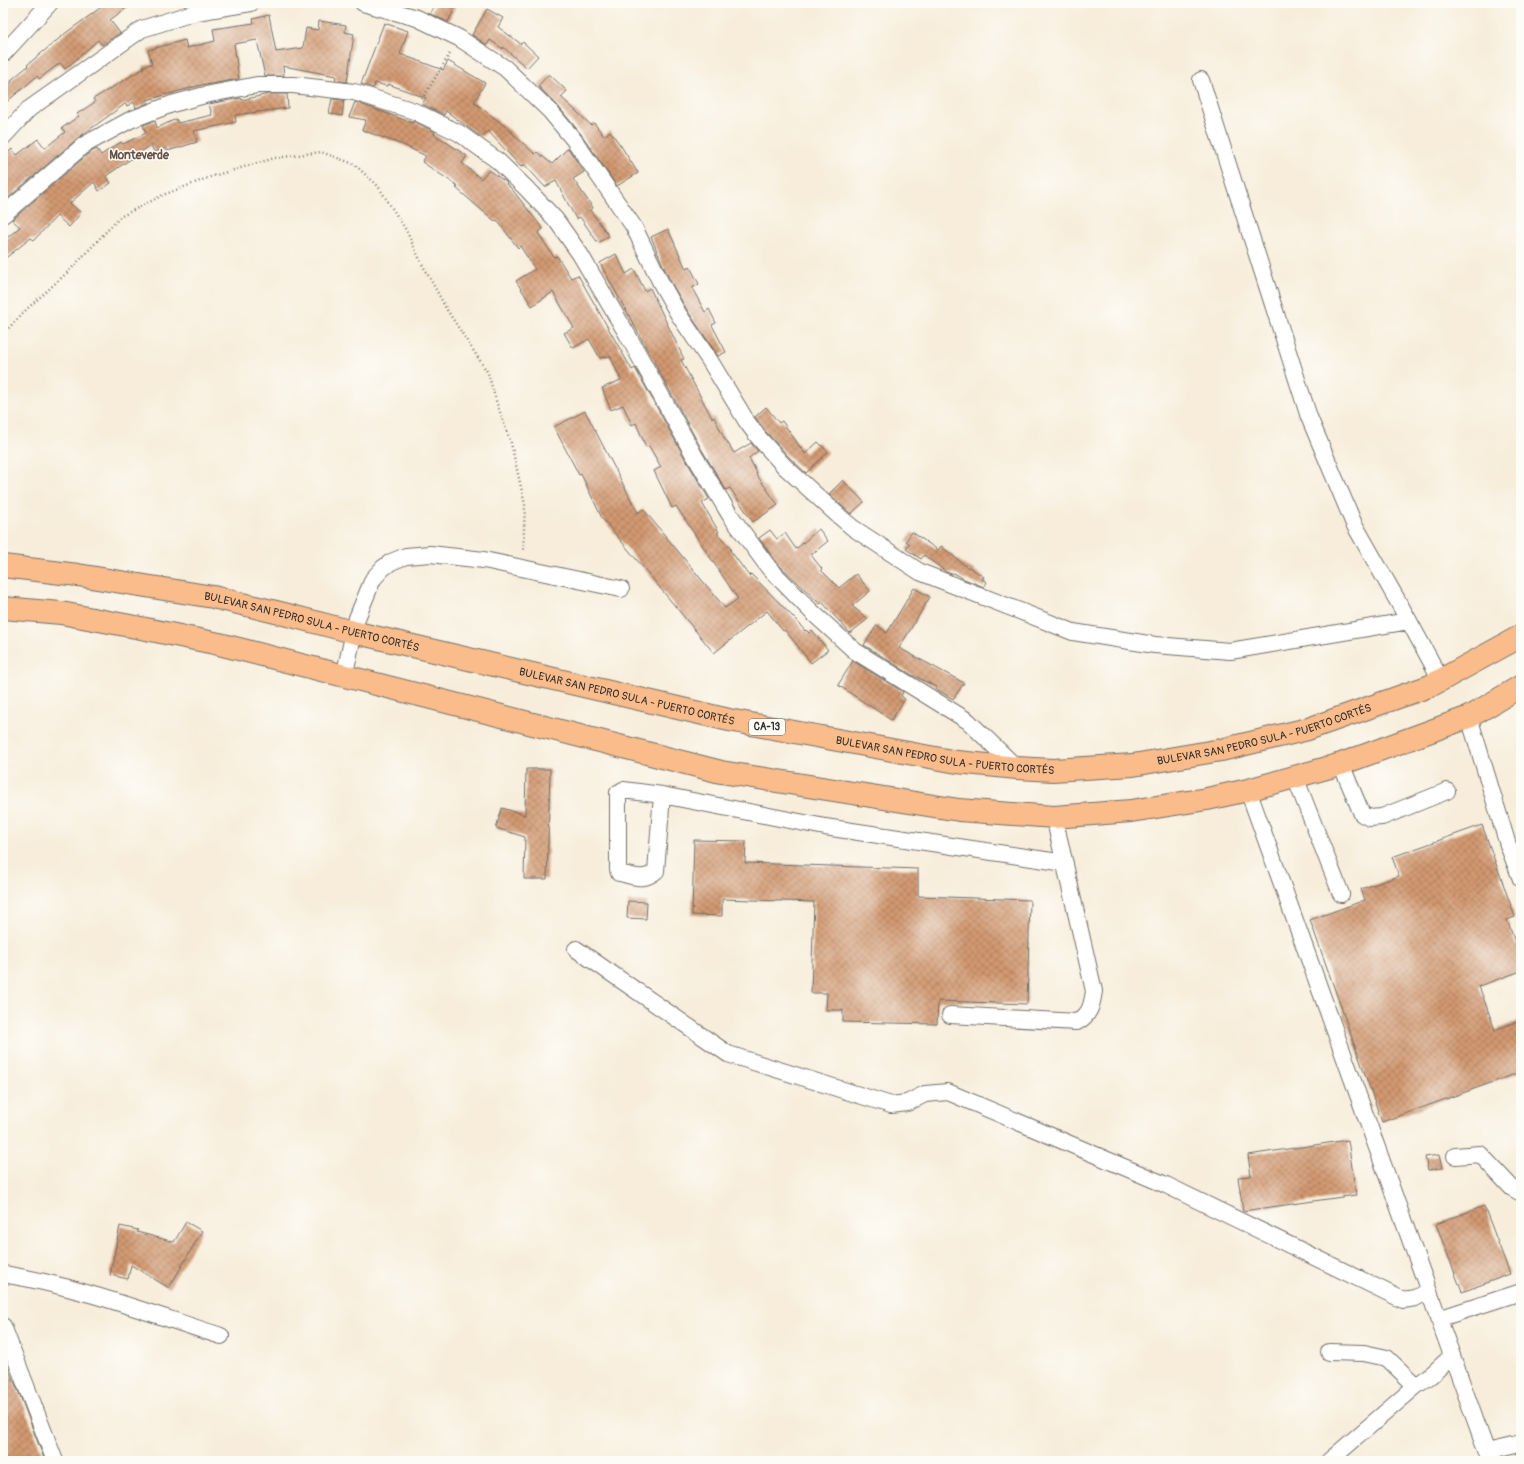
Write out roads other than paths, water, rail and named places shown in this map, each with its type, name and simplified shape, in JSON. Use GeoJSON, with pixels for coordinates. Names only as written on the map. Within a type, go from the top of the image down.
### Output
{"type":"FeatureCollection","features":[{"type":"Feature","properties":{"kind":"highway","name":"BULEVAR SAN PEDRO SULA - PUERTO CORTÉS"},"geometry":{"type":"LineString","coordinates":[[3,566],[78,575],[213,597],[353,632],[729,720],[957,762],[1054,770],[1133,765],[1221,750],[1308,729],[1430,686],[1521,636]]}},
{"type":"Feature","properties":{"kind":"highway"},"geometry":{"type":"LineString","coordinates":[[3,608],[61,613],[219,644],[721,772],[959,810],[1054,817],[1131,811],[1207,799],[1248,790],[1295,777],[1341,764],[1469,717],[1521,686]]}},
{"type":"Feature","properties":{"kind":"street"},"geometry":{"type":"LineString","coordinates":[[3,54],[50,3]]}},
{"type":"Feature","properties":{"kind":"street"},"geometry":{"type":"LineString","coordinates":[[3,137],[29,109],[142,29],[196,12],[251,3]]}},
{"type":"Feature","properties":{"kind":"street"},"geometry":{"type":"LineString","coordinates":[[363,3],[417,18],[459,38],[505,68],[550,111],[574,140],[634,227],[661,283],[679,315],[710,361],[747,422],[759,438],[784,466],[853,528],[920,572],[1073,632],[1155,645],[1230,651],[1409,621]]}},
{"type":"Feature","properties":{"kind":"street"},"geometry":{"type":"LineString","coordinates":[[1201,80],[1309,417],[1354,524],[1441,680]]}},
{"type":"Feature","properties":{"kind":"street"},"geometry":{"type":"LineString","coordinates":[[3,215],[84,145],[130,120],[172,104],[205,95],[257,85],[293,84],[354,92],[414,111],[459,133],[498,161],[556,220],[580,254],[627,334],[690,448],[730,515],[769,568],[812,612],[854,651],[968,720],[1017,768]]}},
{"type":"Feature","properties":{"kind":"street"},"geometry":{"type":"LineString","coordinates":[[344,677],[353,632],[373,579],[391,562],[406,556],[430,554],[484,560],[621,589]]}},
{"type":"Feature","properties":{"kind":"street"},"geometry":{"type":"LineString","coordinates":[[1469,717],[1508,845],[1521,879]]}},
{"type":"Feature","properties":{"kind":"street"},"geometry":{"type":"LineString","coordinates":[[1341,764],[1362,814],[1370,818],[1382,817],[1447,791]]}},
{"type":"Feature","properties":{"kind":"street"},"geometry":{"type":"LineString","coordinates":[[1295,777],[1341,894]]}},
{"type":"Feature","properties":{"kind":"street"},"geometry":{"type":"LineString","coordinates":[[662,795],[656,871],[644,878],[619,873],[618,793],[623,790],[662,795],[825,827],[1065,863]]}},
{"type":"Feature","properties":{"kind":"street"},"geometry":{"type":"LineString","coordinates":[[1248,790],[1438,1319],[1489,1456],[1521,1444]]}},
{"type":"Feature","properties":{"kind":"street"},"geometry":{"type":"LineString","coordinates":[[950,1015],[1077,1022],[1085,1018],[1092,1005],[1094,991],[1054,817]]}},
{"type":"Feature","properties":{"kind":"street"},"geometry":{"type":"LineString","coordinates":[[576,949],[728,1054],[891,1105],[907,1103],[926,1094],[948,1092],[1166,1185],[1403,1300],[1415,1298],[1429,1291]]}},
{"type":"Feature","properties":{"kind":"street"},"geometry":{"type":"LineString","coordinates":[[1455,1156],[1480,1154],[1512,1188],[1521,1192]]}},
{"type":"Feature","properties":{"kind":"street"},"geometry":{"type":"LineString","coordinates":[[3,1274],[38,1280],[98,1296],[221,1336]]}},
{"type":"Feature","properties":{"kind":"street"},"geometry":{"type":"LineString","coordinates":[[1438,1319],[1521,1292]]}},
{"type":"Feature","properties":{"kind":"street"},"geometry":{"type":"LineString","coordinates":[[3,1326],[55,1461]]}},
{"type":"Feature","properties":{"kind":"street"},"geometry":{"type":"LineString","coordinates":[[1329,1352],[1364,1353],[1387,1358],[1416,1386]]}},
{"type":"Feature","properties":{"kind":"street"},"geometry":{"type":"LineString","coordinates":[[1328,1461],[1452,1356]]}},
{"type":"Feature","properties":{"kind":"district","name":"Monteverde"},"geometry":{"type":"Point","coordinates":[139,155]}}]}
